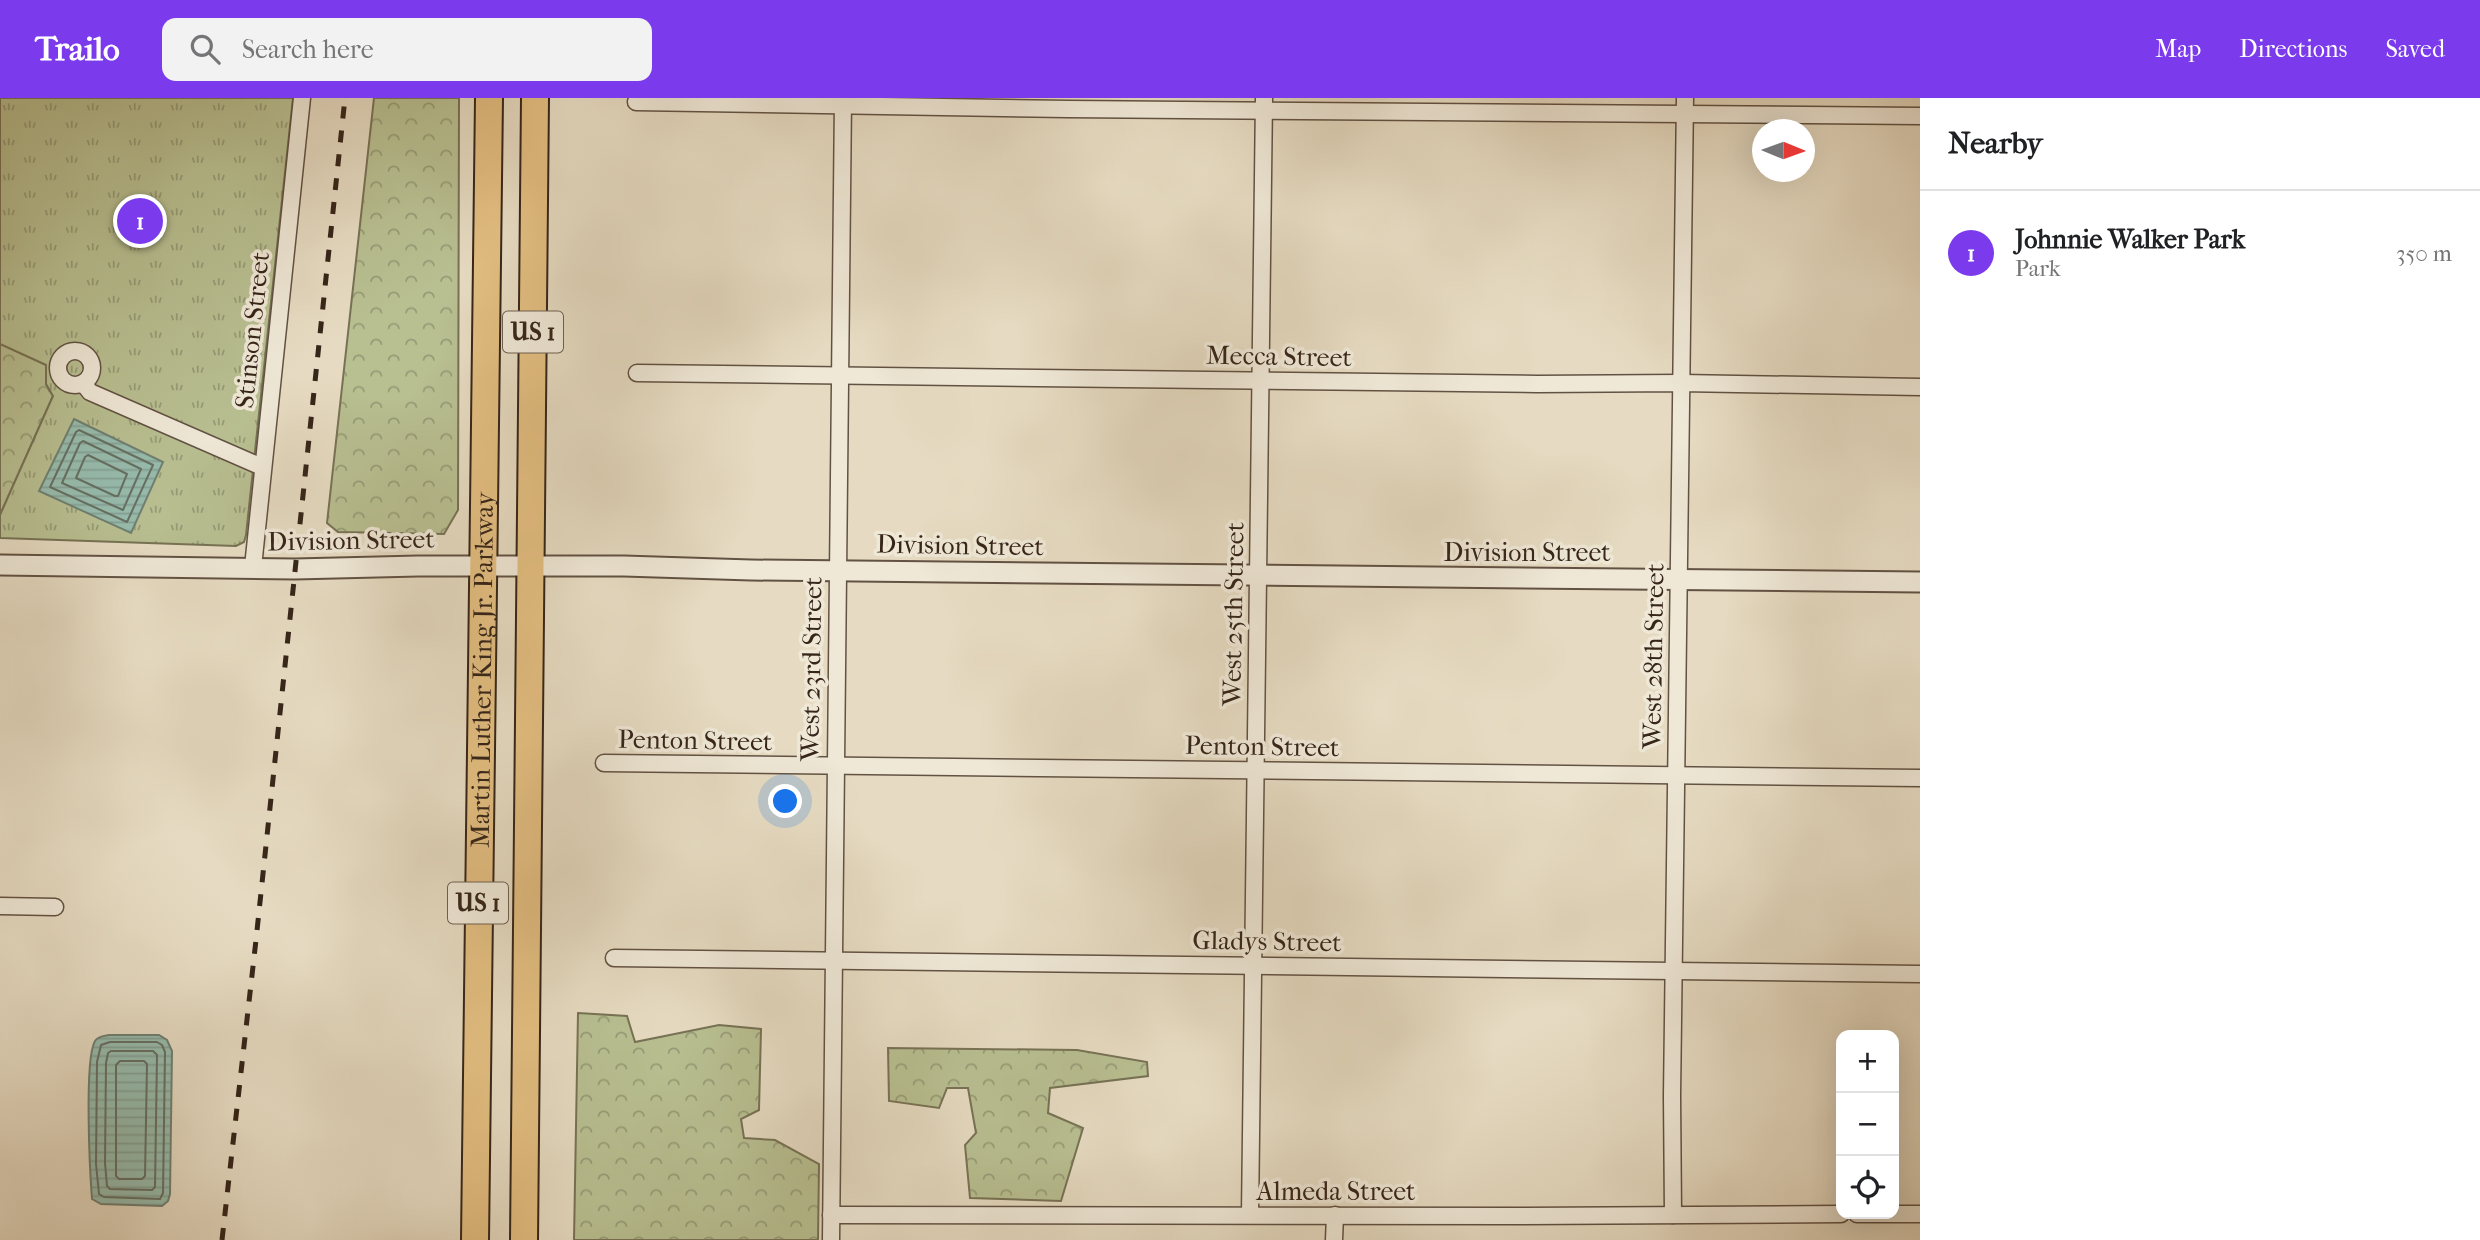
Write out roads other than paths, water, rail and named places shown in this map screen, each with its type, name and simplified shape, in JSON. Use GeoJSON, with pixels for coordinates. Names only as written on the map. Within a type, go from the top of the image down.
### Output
{"type":"FeatureCollection","features":[{"type":"Feature","properties":{"kind":"highway","name":"Martin Luther King Jr. Parkway"},"geometry":{"type":"LineString","coordinates":[[475,1240],[489,98]]}},
{"type":"Feature","properties":{"kind":"highway","name":"Martin Luther King Jr. Parkway"},"geometry":{"type":"LineString","coordinates":[[524,1240],[535,98]]}},
{"type":"Feature","properties":{"kind":"street","name":"Stinson Street"},"geometry":{"type":"LineString","coordinates":[[253,567],[302,98]]}},
{"type":"Feature","properties":{"kind":"street"},"geometry":{"type":"LineString","coordinates":[[636,102],[1685,106],[1920,116]]}},
{"type":"Feature","properties":{"kind":"street","name":"West 23rd Street"},"geometry":{"type":"LineString","coordinates":[[831,1240],[843,102]]}},
{"type":"Feature","properties":{"kind":"street","name":"West 25th Street"},"geometry":{"type":"LineString","coordinates":[[1250,1215],[1264,104]]}},
{"type":"Feature","properties":{"kind":"street","name":"West 28th Street"},"geometry":{"type":"LineString","coordinates":[[1673,1215],[1685,106]]}},
{"type":"Feature","properties":{"kind":"street","name":"Mecca Street"},"geometry":{"type":"LineString","coordinates":[[637,373],[1920,387]]}},
{"type":"Feature","properties":{"kind":"street"},"geometry":{"type":"LineString","coordinates":[[83,383],[90,392],[262,467]]}},
{"type":"Feature","properties":{"kind":"street","name":"Division Street"},"geometry":{"type":"LineString","coordinates":[[0,565],[482,566],[1920,582]]}},
{"type":"Feature","properties":{"kind":"street","name":"Penton Street"},"geometry":{"type":"LineString","coordinates":[[604,763],[1920,778]]}},
{"type":"Feature","properties":{"kind":"street"},"geometry":{"type":"LineString","coordinates":[[0,906],[55,906]]}},
{"type":"Feature","properties":{"kind":"street","name":"Gladys Street"},"geometry":{"type":"LineString","coordinates":[[614,958],[1920,974]]}},
{"type":"Feature","properties":{"kind":"street","name":"Almeda Street"},"geometry":{"type":"LineString","coordinates":[[831,1215],[1836,1214]]}},
{"type":"Feature","properties":{"kind":"street"},"geometry":{"type":"LineString","coordinates":[[1899,1214],[1920,1214]]}},
{"type":"Feature","properties":{"kind":"street"},"geometry":{"type":"LineString","coordinates":[[1334,1240],[1335,1216]]}},
{"type":"Feature","properties":{"kind":"water"},"geometry":{"type":"Polygon","coordinates":[[[74,419],[163,462],[131,533],[39,491],[74,419]]]}},
{"type":"Feature","properties":{"kind":"water"},"geometry":{"type":"Polygon","coordinates":[[[159,1035],[167,1040],[172,1051],[170,1194],[168,1201],[162,1206],[101,1204],[92,1199],[90,1070],[95,1041],[99,1037],[159,1035]]]}},
{"type":"Feature","properties":{"kind":"railway"},"geometry":{"type":"LineString","coordinates":[[222,1240],[345,98]]}},
{"type":"Feature","properties":{"kind":"place","name":"Johnnie Walker Park"},"geometry":{"type":"Point","coordinates":[140,221]}}]}
